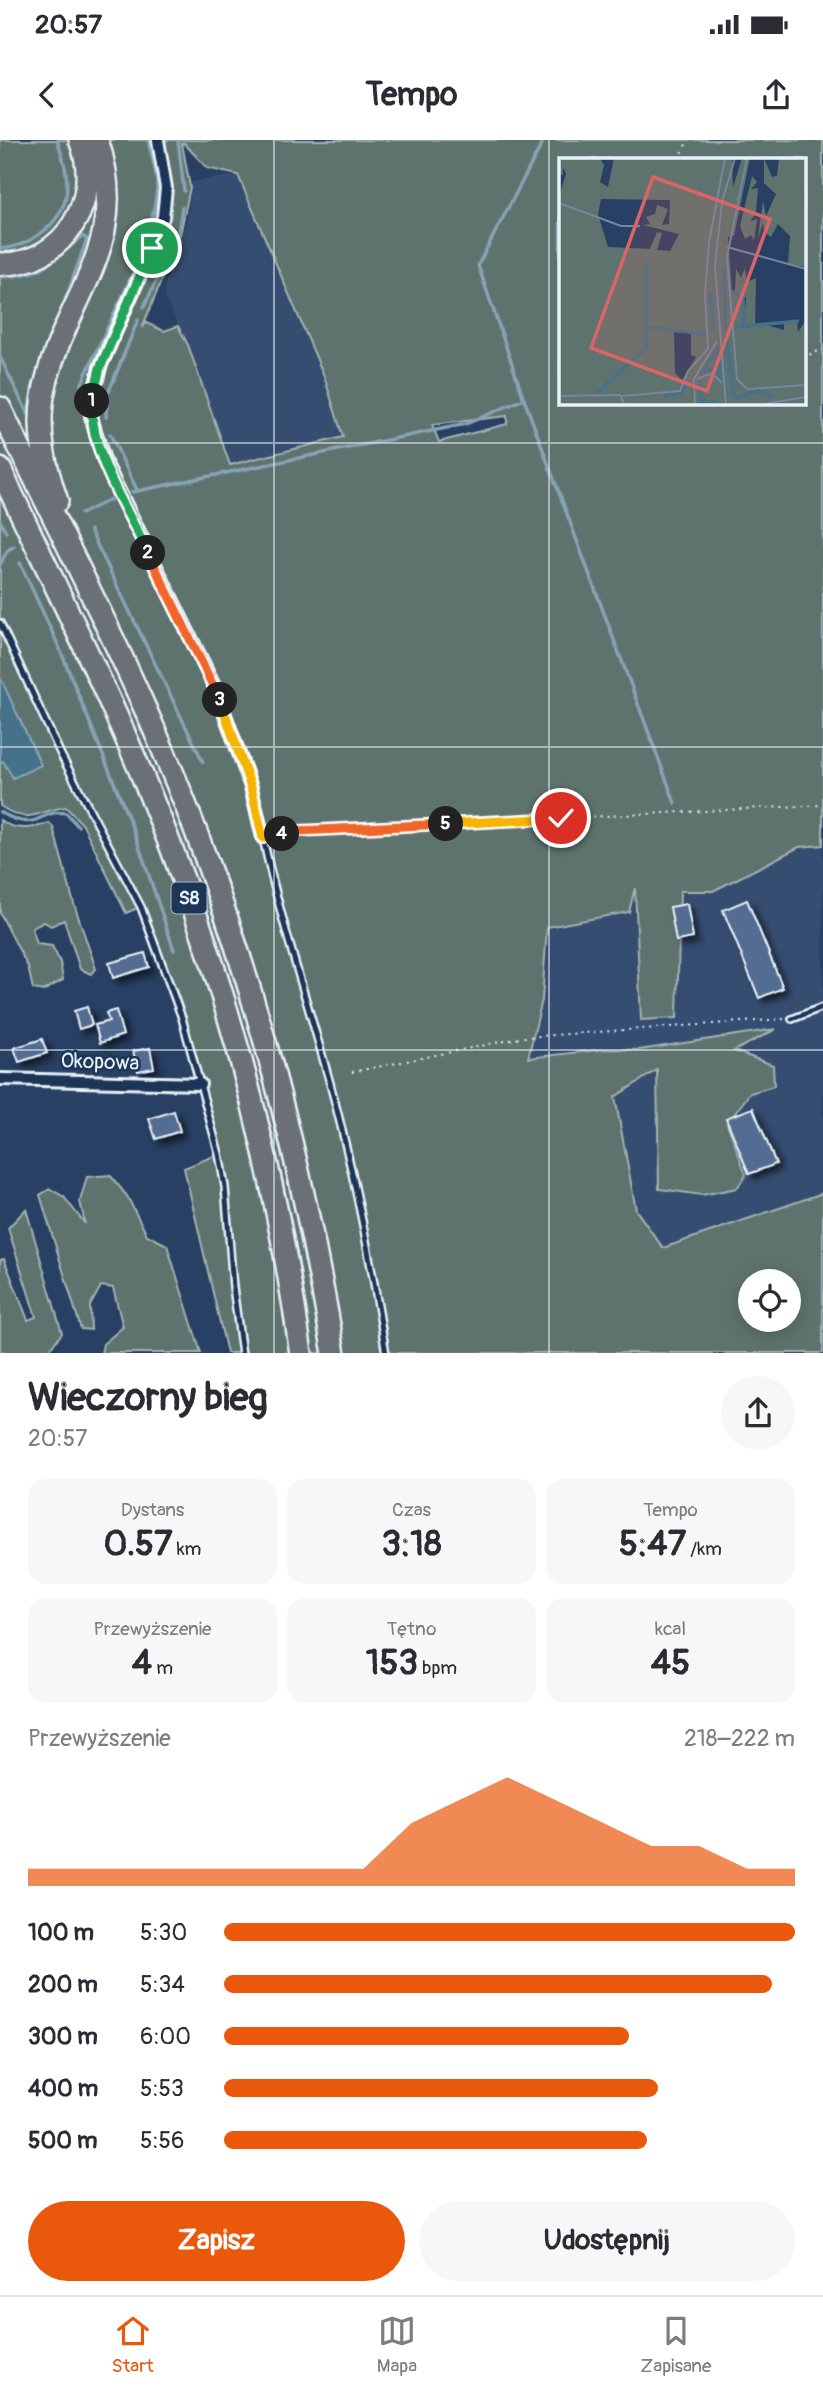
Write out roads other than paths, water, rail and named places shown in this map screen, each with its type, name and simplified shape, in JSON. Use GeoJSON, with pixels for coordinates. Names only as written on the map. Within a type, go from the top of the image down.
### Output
{"type":"FeatureCollection","features":[{"type":"Feature","properties":{"kind":"highway"},"geometry":{"type":"LineString","coordinates":[[0,264],[41,255],[71,229],[81,212],[88,177],[80,140]]}},
{"type":"Feature","properties":{"kind":"highway"},"geometry":{"type":"LineString","coordinates":[[85,582],[51,484],[42,447],[41,414],[51,365],[98,256],[107,219],[108,182],[97,140]]}},
{"type":"Feature","properties":{"kind":"highway","name":"S8"},"geometry":{"type":"LineString","coordinates":[[0,408],[132,679],[206,857],[266,1043],[286,1117],[304,1194],[334,1353]]}},
{"type":"Feature","properties":{"kind":"highway","name":"S8"},"geometry":{"type":"LineString","coordinates":[[0,469],[149,791],[206,947],[239,1045],[258,1125],[290,1278],[301,1353]]}},
{"type":"Feature","properties":{"kind":"street"},"geometry":{"type":"LineString","coordinates":[[158,140],[166,188],[163,217],[100,368],[91,417],[104,460],[215,687],[251,787],[263,838]]}},
{"type":"Feature","properties":{"kind":"street","name":"Okopowa"},"geometry":{"type":"LineString","coordinates":[[0,1079],[200,1084]]}},
{"type":"Feature","properties":{"kind":"lane"},"geometry":{"type":"LineString","coordinates":[[0,623],[61,755],[141,907],[182,1018],[219,1154],[225,1187],[233,1287],[242,1353]]}},
{"type":"Feature","properties":{"kind":"lane"},"geometry":{"type":"LineString","coordinates":[[298,831],[263,838],[358,1197],[386,1353]]}},
{"type":"Feature","properties":{"kind":"lane"},"geometry":{"type":"LineString","coordinates":[[792,1019],[823,1007]]}},
{"type":"Feature","properties":{"kind":"waterway"},"geometry":{"type":"LineString","coordinates":[[0,249],[20,245],[38,235],[47,229],[60,213],[66,196],[67,180],[57,140]]}},
{"type":"Feature","properties":{"kind":"waterway"},"geometry":{"type":"LineString","coordinates":[[81,386],[137,263],[153,213],[157,182],[148,140]]}},
{"type":"Feature","properties":{"kind":"waterway"},"geometry":{"type":"LineString","coordinates":[[178,140],[184,191]]}},
{"type":"Feature","properties":{"kind":"waterway"},"geometry":{"type":"LineString","coordinates":[[544,140],[478,265],[524,399],[675,803]]}},
{"type":"Feature","properties":{"kind":"waterway"},"geometry":{"type":"LineString","coordinates":[[144,307],[178,234],[182,207]]}},
{"type":"Feature","properties":{"kind":"waterway"},"geometry":{"type":"LineString","coordinates":[[0,277],[37,270],[54,260],[82,236],[87,239],[58,320]]}},
{"type":"Feature","properties":{"kind":"waterway"},"geometry":{"type":"LineString","coordinates":[[106,417],[107,396],[138,320]]}},
{"type":"Feature","properties":{"kind":"waterway"},"geometry":{"type":"LineString","coordinates":[[0,357],[28,414],[33,385],[40,366]]}},
{"type":"Feature","properties":{"kind":"waterway"},"geometry":{"type":"LineString","coordinates":[[132,492],[466,424],[524,399]]}},
{"type":"Feature","properties":{"kind":"waterway"},"geometry":{"type":"LineString","coordinates":[[110,434],[137,490]]}},
{"type":"Feature","properties":{"kind":"waterway"},"geometry":{"type":"LineString","coordinates":[[81,514],[111,499]]}},
{"type":"Feature","properties":{"kind":"waterway"},"geometry":{"type":"LineString","coordinates":[[0,520],[6,532]]}},
{"type":"Feature","properties":{"kind":"waterway"},"geometry":{"type":"LineString","coordinates":[[90,530],[203,762]]}},
{"type":"Feature","properties":{"kind":"waterway"},"geometry":{"type":"LineString","coordinates":[[0,565],[7,551],[14,546]]}},
{"type":"Feature","properties":{"kind":"waterway"},"geometry":{"type":"LineString","coordinates":[[20,563],[59,647],[135,834],[174,950]]}},
{"type":"Feature","properties":{"kind":"waterway"},"geometry":{"type":"LineString","coordinates":[[0,812],[23,821],[37,820],[49,814],[66,813],[78,826]]}}]}
